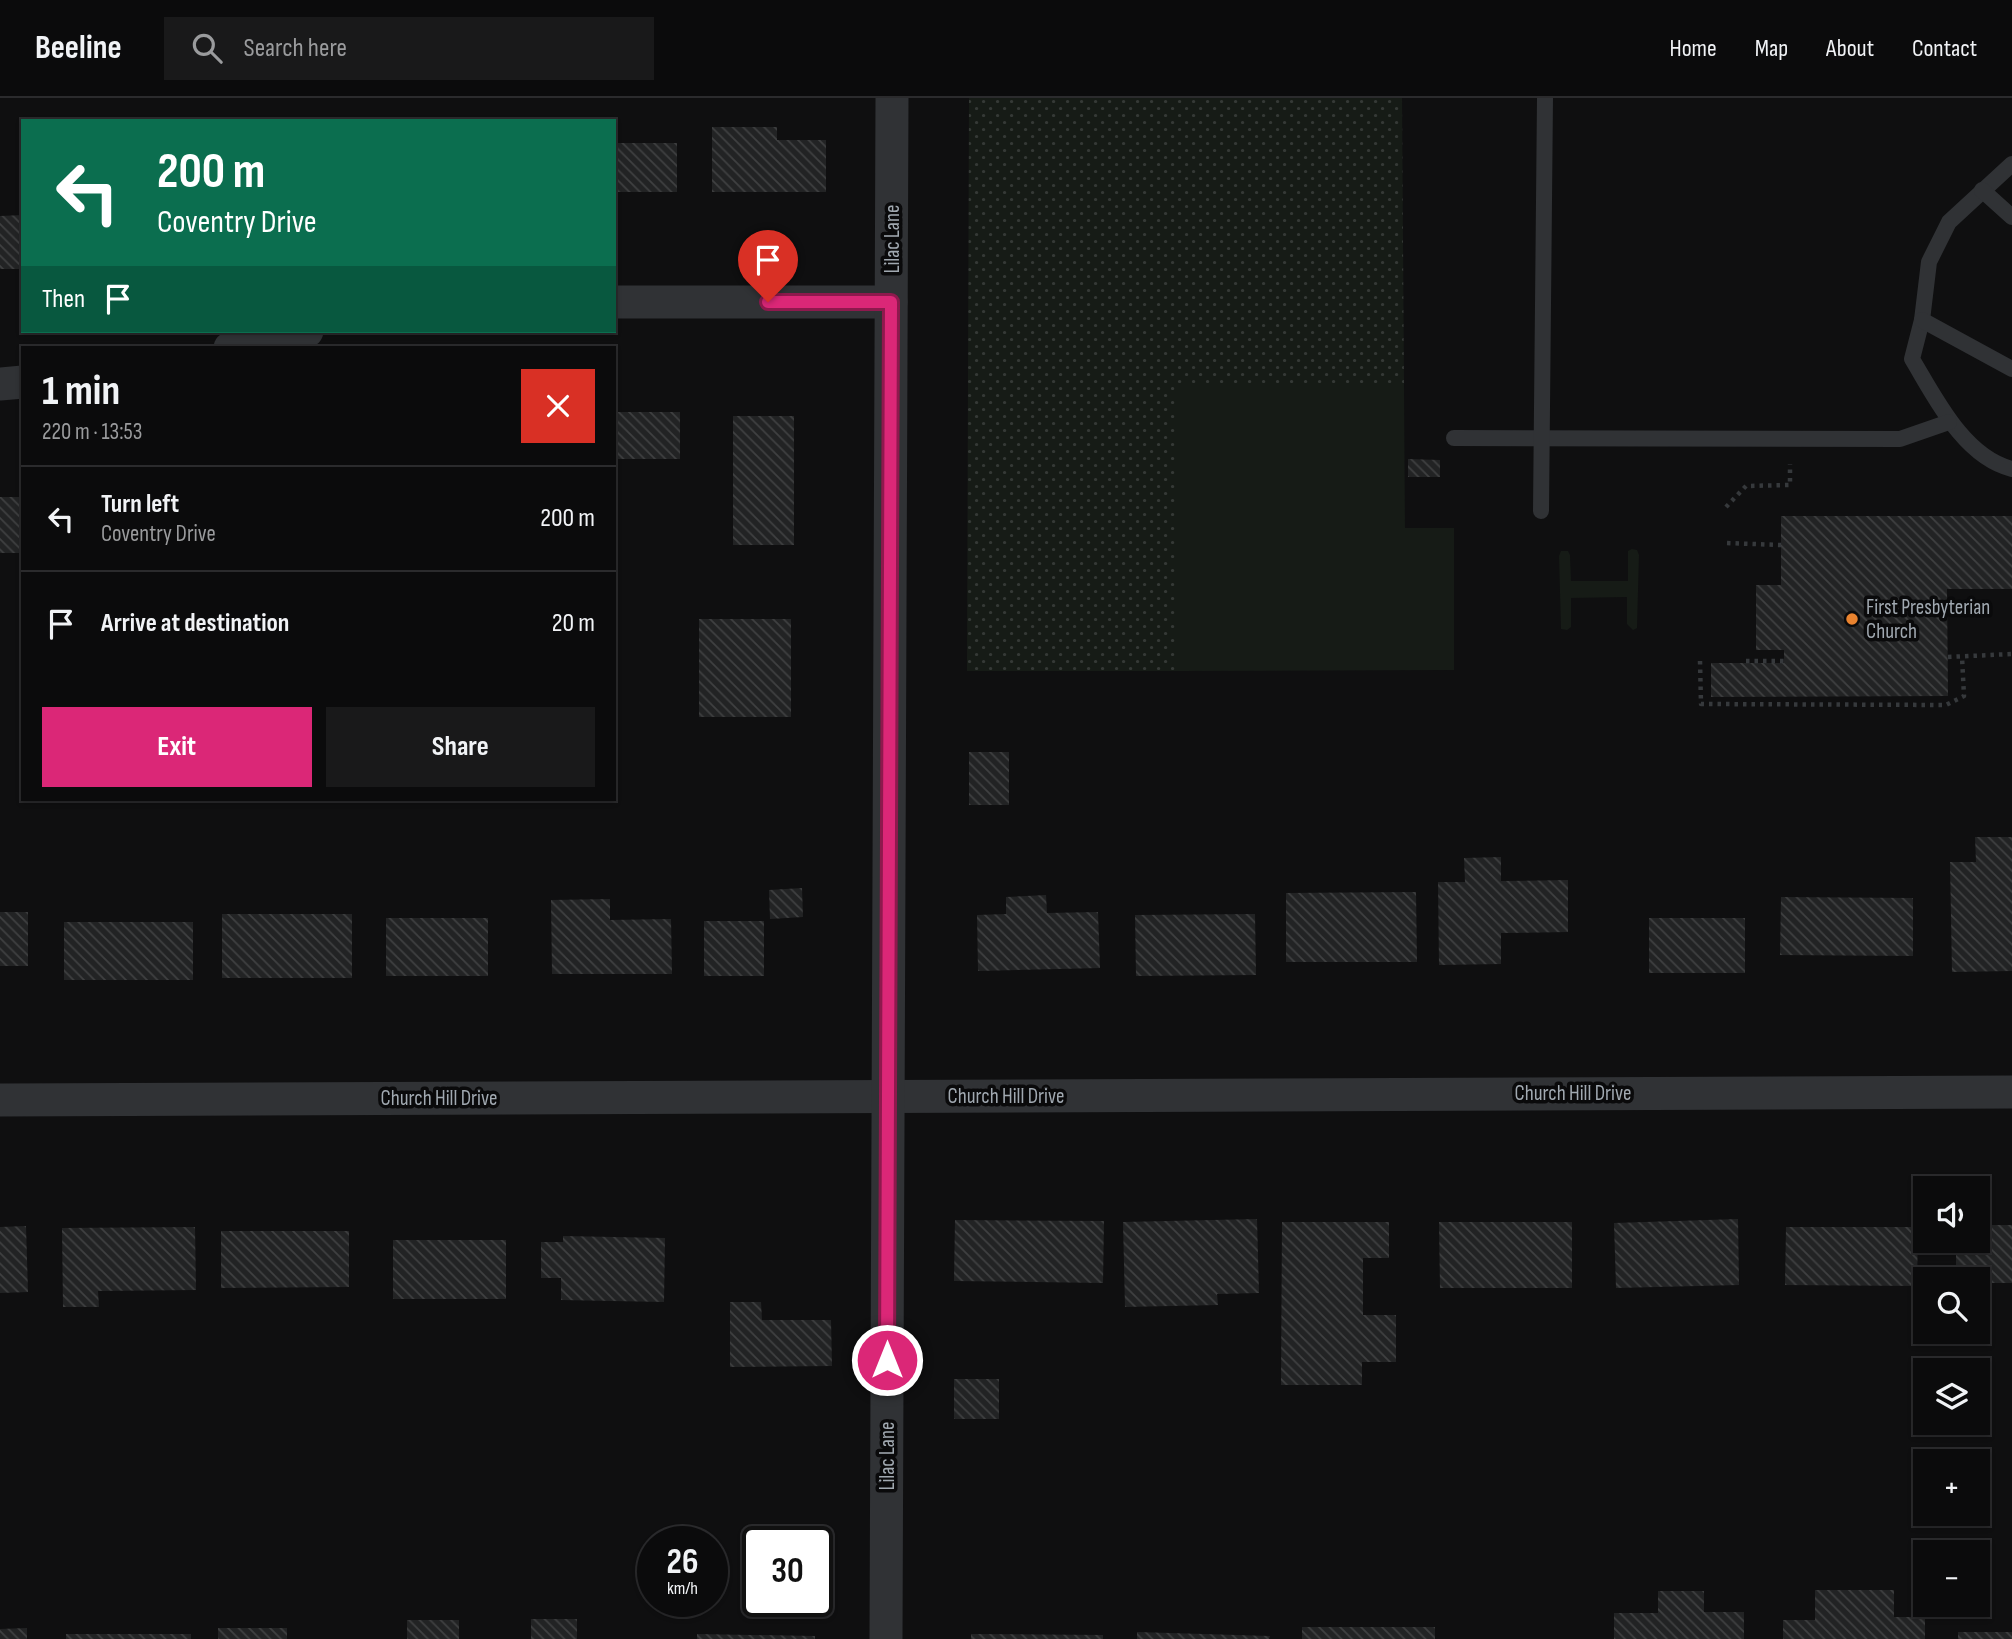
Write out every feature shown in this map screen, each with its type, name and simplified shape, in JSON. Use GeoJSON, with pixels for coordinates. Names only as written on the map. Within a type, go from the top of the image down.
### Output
{"type":"FeatureCollection","features":[{"type":"Feature","properties":{"kind":"street","name":"Lilac Lane"},"geometry":{"type":"LineString","coordinates":[[886,1639],[892,98]]}},
{"type":"Feature","properties":{"kind":"street"},"geometry":{"type":"LineString","coordinates":[[616,302],[891,302]]}},
{"type":"Feature","properties":{"kind":"street"},"geometry":{"type":"LineString","coordinates":[[239,346],[298,333]]}},
{"type":"Feature","properties":{"kind":"street"},"geometry":{"type":"LineString","coordinates":[[0,384],[21,382]]}},
{"type":"Feature","properties":{"kind":"street","name":"Church Hill Drive"},"geometry":{"type":"LineString","coordinates":[[0,1100],[2012,1092]]}},
{"type":"Feature","properties":{"kind":"lane"},"geometry":{"type":"LineString","coordinates":[[1541,511],[1545,98]]}},
{"type":"Feature","properties":{"kind":"lane"},"geometry":{"type":"LineString","coordinates":[[2012,164],[1949,222],[1929,262],[1922,320],[1912,359],[1949,422],[1990,462],[2012,470]]}},
{"type":"Feature","properties":{"kind":"lane"},"geometry":{"type":"LineString","coordinates":[[1982,190],[2012,217]]}},
{"type":"Feature","properties":{"kind":"lane"},"geometry":{"type":"LineString","coordinates":[[1922,320],[2012,369]]}},
{"type":"Feature","properties":{"kind":"lane"},"geometry":{"type":"LineString","coordinates":[[1454,438],[1900,439],[1949,422]]}},
{"type":"Feature","properties":{"kind":"path"},"geometry":{"type":"LineString","coordinates":[[1726,507],[1746,486],[1790,485],[1790,460]]}},
{"type":"Feature","properties":{"kind":"path"},"geometry":{"type":"LineString","coordinates":[[1727,543],[1781,545]]}},
{"type":"Feature","properties":{"kind":"path"},"geometry":{"type":"LineString","coordinates":[[1948,657],[2012,654]]}},
{"type":"Feature","properties":{"kind":"path"},"geometry":{"type":"LineString","coordinates":[[1700,661],[1701,704],[1946,705],[1964,696],[1962,656]]}},
{"type":"Feature","properties":{"kind":"path"},"geometry":{"type":"LineString","coordinates":[[1746,660],[1784,660]]}},
{"type":"Feature","properties":{"kind":"shaded area"},"geometry":{"type":"Polygon","coordinates":[[[969,98],[1402,98],[1404,383],[1175,383],[1175,671],[967,671],[969,98]]]}},
{"type":"Feature","properties":{"kind":"shaded area"},"geometry":{"type":"Polygon","coordinates":[[[1175,383],[1404,383],[1405,528],[1454,528],[1454,670],[1175,671],[1175,383]]]}},
{"type":"Feature","properties":{"kind":"shaded area"},"geometry":{"type":"Polygon","coordinates":[[[1637,550],[1639,555],[1637,628],[1633,630],[1627,624],[1627,597],[1571,598],[1571,627],[1567,630],[1561,629],[1561,551],[1568,551],[1570,555],[1571,581],[1628,581],[1628,551],[1637,550]]]}},
{"type":"Feature","properties":{"kind":"building"},"geometry":{"type":"Polygon","coordinates":[[[712,127],[777,127],[777,140],[826,140],[826,192],[712,192],[712,127]]]}},
{"type":"Feature","properties":{"kind":"building"},"geometry":{"type":"Polygon","coordinates":[[[616,143],[677,143],[677,192],[616,192],[616,143]]]}},
{"type":"Feature","properties":{"kind":"building"},"geometry":{"type":"Polygon","coordinates":[[[21,215],[21,269],[0,269],[0,216],[21,215]]]}},
{"type":"Feature","properties":{"kind":"building"},"geometry":{"type":"Polygon","coordinates":[[[616,412],[680,412],[680,459],[616,459],[616,412]]]}},
{"type":"Feature","properties":{"kind":"building"},"geometry":{"type":"Polygon","coordinates":[[[733,416],[794,416],[794,545],[733,545],[733,416]]]}},
{"type":"Feature","properties":{"kind":"building"},"geometry":{"type":"Polygon","coordinates":[[[1408,459],[1440,460],[1440,477],[1408,477],[1408,459]]]}},
{"type":"Feature","properties":{"kind":"building"},"geometry":{"type":"Polygon","coordinates":[[[0,497],[21,497],[21,553],[0,553],[0,497]]]}},
{"type":"Feature","properties":{"kind":"building","name":"First Presbyterian Church"},"geometry":{"type":"Polygon","coordinates":[[[1781,516],[2012,516],[2012,589],[1947,589],[1948,696],[1711,697],[1711,663],[1784,663],[1784,650],[1756,650],[1756,585],[1781,585],[1781,516]]]}},
{"type":"Feature","properties":{"kind":"building"},"geometry":{"type":"Polygon","coordinates":[[[699,619],[791,619],[791,717],[699,717],[699,619]]]}},
{"type":"Feature","properties":{"kind":"building"},"geometry":{"type":"Polygon","coordinates":[[[969,752],[1009,752],[1009,805],[969,805],[969,752]]]}},
{"type":"Feature","properties":{"kind":"building"},"geometry":{"type":"Polygon","coordinates":[[[1975,837],[2012,837],[2012,971],[1952,972],[1950,862],[1976,862],[1975,837]]]}},
{"type":"Feature","properties":{"kind":"building"},"geometry":{"type":"Polygon","coordinates":[[[1501,857],[1501,881],[1568,880],[1568,932],[1501,933],[1501,964],[1439,965],[1438,882],[1465,882],[1464,858],[1501,857]]]}},
{"type":"Feature","properties":{"kind":"building"},"geometry":{"type":"Polygon","coordinates":[[[802,888],[803,917],[770,919],[769,890],[802,888]]]}},
{"type":"Feature","properties":{"kind":"building"},"geometry":{"type":"Polygon","coordinates":[[[1416,892],[1417,962],[1286,962],[1286,893],[1416,892]]]}},
{"type":"Feature","properties":{"kind":"building"},"geometry":{"type":"Polygon","coordinates":[[[1046,895],[1047,913],[1098,912],[1100,968],[978,971],[977,915],[1006,914],[1006,897],[1046,895]]]}},
{"type":"Feature","properties":{"kind":"building"},"geometry":{"type":"Polygon","coordinates":[[[1781,897],[1913,898],[1913,956],[1780,955],[1781,897]]]}},
{"type":"Feature","properties":{"kind":"building"},"geometry":{"type":"Polygon","coordinates":[[[610,899],[610,920],[671,919],[672,974],[552,974],[551,900],[610,899]]]}},
{"type":"Feature","properties":{"kind":"building"},"geometry":{"type":"Polygon","coordinates":[[[0,912],[28,912],[28,966],[0,966],[0,912]]]}},
{"type":"Feature","properties":{"kind":"building"},"geometry":{"type":"Polygon","coordinates":[[[222,914],[352,914],[352,978],[222,978],[222,914]]]}},
{"type":"Feature","properties":{"kind":"building"},"geometry":{"type":"Polygon","coordinates":[[[1255,914],[1256,975],[1136,976],[1135,915],[1255,914]]]}},
{"type":"Feature","properties":{"kind":"building"},"geometry":{"type":"Polygon","coordinates":[[[386,918],[488,918],[488,976],[386,976],[386,918]]]}},
{"type":"Feature","properties":{"kind":"building"},"geometry":{"type":"Polygon","coordinates":[[[1649,918],[1745,918],[1745,973],[1649,973],[1649,918]]]}},
{"type":"Feature","properties":{"kind":"building"},"geometry":{"type":"Polygon","coordinates":[[[704,921],[764,921],[764,976],[704,976],[704,921]]]}},
{"type":"Feature","properties":{"kind":"building"},"geometry":{"type":"Polygon","coordinates":[[[64,922],[193,922],[193,980],[64,980],[64,922]]]}},
{"type":"Feature","properties":{"kind":"building"},"geometry":{"type":"Polygon","coordinates":[[[1257,1219],[1259,1293],[1217,1294],[1218,1305],[1125,1307],[1123,1222],[1257,1219]]]}},
{"type":"Feature","properties":{"kind":"building"},"geometry":{"type":"Polygon","coordinates":[[[1738,1219],[1739,1285],[1616,1288],[1614,1223],[1738,1219]]]}},
{"type":"Feature","properties":{"kind":"building"},"geometry":{"type":"Polygon","coordinates":[[[955,1220],[1104,1221],[1103,1283],[954,1281],[955,1220]]]}},
{"type":"Feature","properties":{"kind":"building"},"geometry":{"type":"Polygon","coordinates":[[[1282,1222],[1389,1222],[1389,1258],[1363,1258],[1363,1315],[1396,1315],[1396,1362],[1362,1362],[1362,1385],[1281,1385],[1282,1222]]]}},
{"type":"Feature","properties":{"kind":"building"},"geometry":{"type":"Polygon","coordinates":[[[1439,1222],[1572,1222],[1572,1288],[1440,1288],[1439,1222]]]}},
{"type":"Feature","properties":{"kind":"building"},"geometry":{"type":"Polygon","coordinates":[[[1990,1225],[2012,1225],[2012,1283],[1990,1283],[1990,1267],[1956,1267],[1956,1253],[1990,1253],[1990,1225]]]}},
{"type":"Feature","properties":{"kind":"building"},"geometry":{"type":"Polygon","coordinates":[[[26,1226],[28,1292],[0,1293],[0,1227],[26,1226]]]}},
{"type":"Feature","properties":{"kind":"building"},"geometry":{"type":"Polygon","coordinates":[[[195,1227],[196,1290],[98,1291],[99,1307],[63,1307],[62,1228],[195,1227]]]}},
{"type":"Feature","properties":{"kind":"building"},"geometry":{"type":"Polygon","coordinates":[[[1786,1227],[1913,1227],[1913,1253],[1918,1253],[1917,1267],[1913,1267],[1913,1286],[1785,1285],[1786,1227]]]}},
{"type":"Feature","properties":{"kind":"building"},"geometry":{"type":"Polygon","coordinates":[[[221,1231],[349,1231],[349,1287],[221,1288],[221,1231]]]}},
{"type":"Feature","properties":{"kind":"building"},"geometry":{"type":"Polygon","coordinates":[[[563,1236],[665,1238],[664,1302],[561,1300],[561,1278],[541,1278],[541,1242],[563,1242],[563,1236]]]}},
{"type":"Feature","properties":{"kind":"building"},"geometry":{"type":"Polygon","coordinates":[[[393,1240],[506,1240],[506,1299],[393,1299],[393,1240]]]}},
{"type":"Feature","properties":{"kind":"building"},"geometry":{"type":"Polygon","coordinates":[[[730,1302],[761,1302],[762,1320],[831,1320],[832,1366],[730,1367],[730,1302]]]}},
{"type":"Feature","properties":{"kind":"building"},"geometry":{"type":"Polygon","coordinates":[[[954,1379],[999,1379],[999,1419],[954,1419],[954,1379]]]}},
{"type":"Feature","properties":{"kind":"building"},"geometry":{"type":"Polygon","coordinates":[[[1815,1590],[1894,1590],[1894,1617],[1925,1617],[1925,1639],[1783,1639],[1783,1620],[1815,1620],[1815,1590]]]}},
{"type":"Feature","properties":{"kind":"building"},"geometry":{"type":"Polygon","coordinates":[[[1658,1591],[1704,1591],[1704,1612],[1744,1612],[1744,1639],[1614,1639],[1614,1613],[1658,1613],[1658,1591]]]}},
{"type":"Feature","properties":{"kind":"building"},"geometry":{"type":"Polygon","coordinates":[[[531,1619],[577,1619],[577,1639],[531,1639],[531,1619]]]}},
{"type":"Feature","properties":{"kind":"building"},"geometry":{"type":"Polygon","coordinates":[[[407,1620],[459,1620],[459,1639],[407,1639],[407,1620]]]}},
{"type":"Feature","properties":{"kind":"building"},"geometry":{"type":"Polygon","coordinates":[[[1302,1627],[1435,1627],[1435,1639],[1302,1639],[1302,1627]]]}},
{"type":"Feature","properties":{"kind":"building"},"geometry":{"type":"Polygon","coordinates":[[[27,1628],[27,1639],[0,1639],[0,1629],[27,1628]]]}},
{"type":"Feature","properties":{"kind":"building"},"geometry":{"type":"Polygon","coordinates":[[[218,1628],[287,1628],[287,1639],[218,1639],[218,1628]]]}},
{"type":"Feature","properties":{"kind":"building"},"geometry":{"type":"Polygon","coordinates":[[[1137,1632],[1270,1636],[1269,1639],[1137,1639],[1137,1632]]]}},
{"type":"Feature","properties":{"kind":"building"},"geometry":{"type":"Polygon","coordinates":[[[1958,1632],[2012,1632],[2012,1639],[1958,1639],[1958,1632]]]}},
{"type":"Feature","properties":{"kind":"building"},"geometry":{"type":"Polygon","coordinates":[[[66,1634],[191,1634],[191,1639],[66,1639],[66,1634]]]}},
{"type":"Feature","properties":{"kind":"building"},"geometry":{"type":"Polygon","coordinates":[[[697,1634],[815,1636],[815,1639],[697,1639],[697,1634]]]}},
{"type":"Feature","properties":{"kind":"building"},"geometry":{"type":"Polygon","coordinates":[[[971,1634],[1103,1635],[1103,1639],[971,1639],[971,1634]]]}},
{"type":"Feature","properties":{"kind":"place","name":"First Presbyterian Church"},"geometry":{"type":"Point","coordinates":[1852,619]}},
{"type":"Feature","properties":{"kind":"route"},"geometry":{"type":"LineString","coordinates":[[768,302],[891,302],[887,1360]]}}]}
